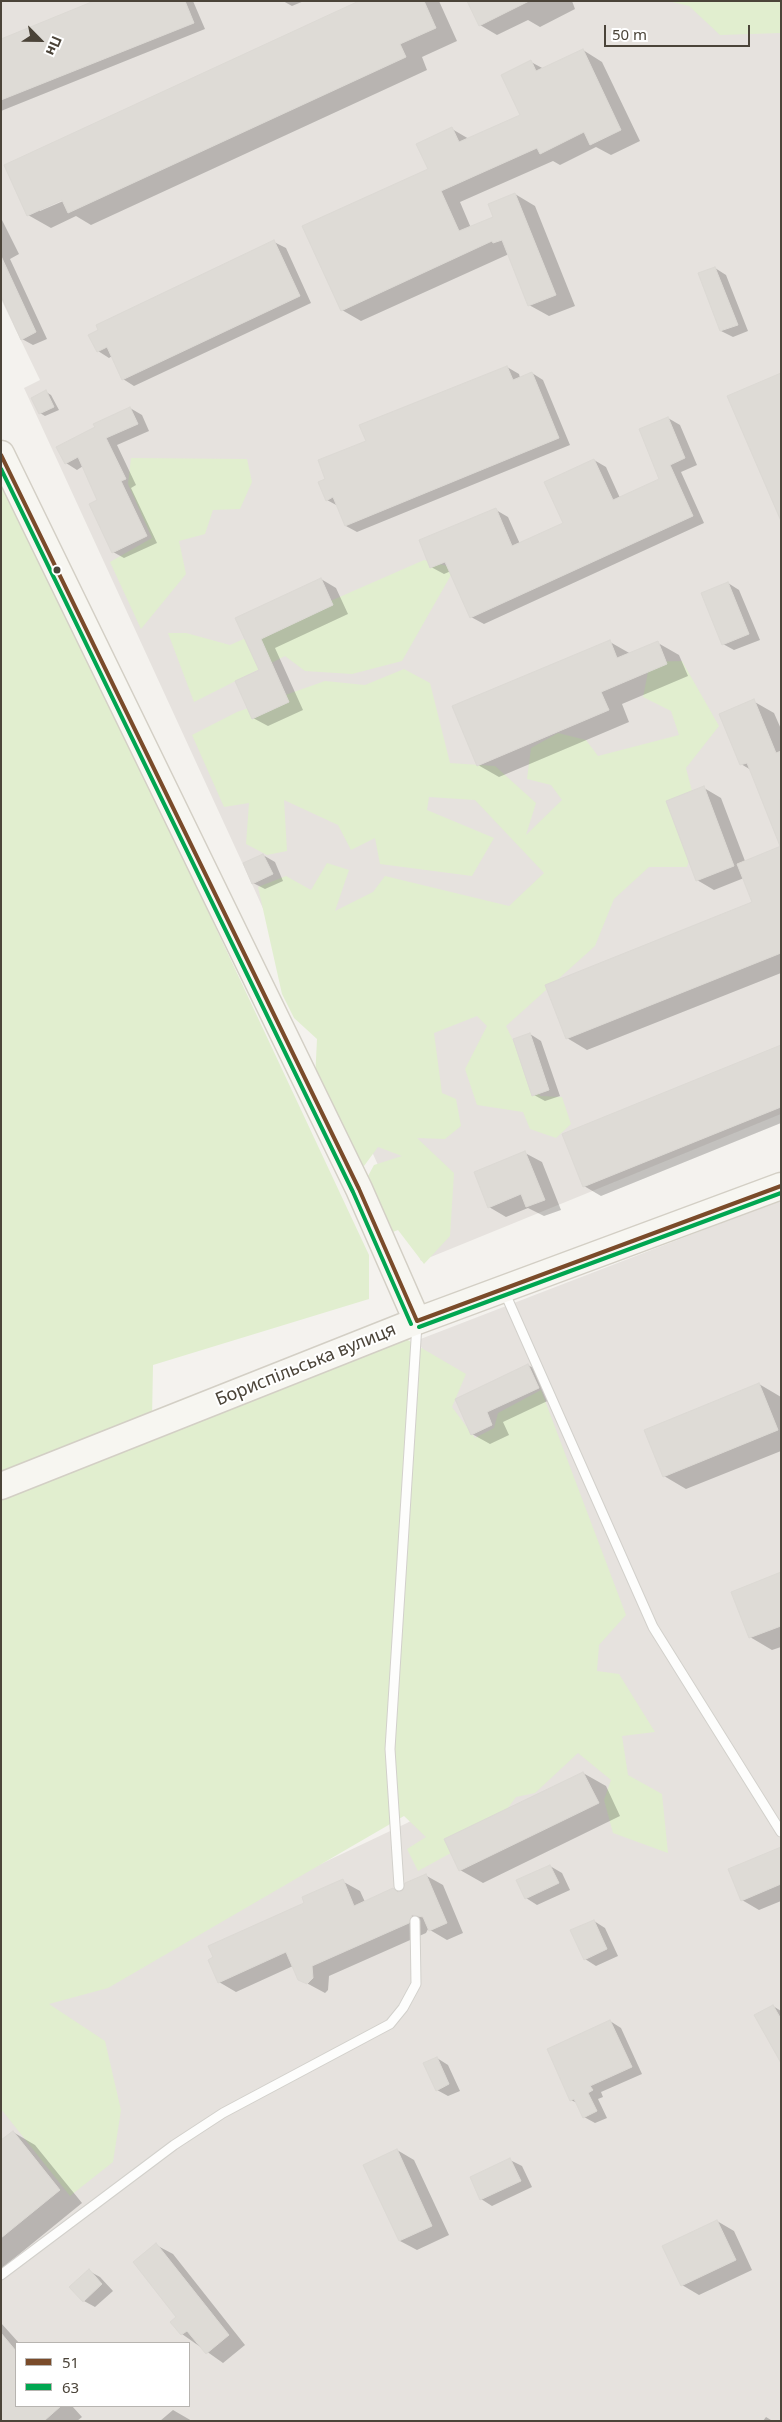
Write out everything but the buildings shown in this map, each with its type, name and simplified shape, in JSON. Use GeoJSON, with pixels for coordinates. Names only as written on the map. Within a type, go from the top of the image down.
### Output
{"type":"FeatureCollection","features":[{"type":"Feature","properties":{"kind":"main road"},"geometry":{"type":"LineString","coordinates":[[1,454],[354,1180],[417,1321]]}},
{"type":"Feature","properties":{"kind":"main road","name":"Бориспільська вулиця"},"geometry":{"type":"LineString","coordinates":[[1,1486],[417,1321],[781,1186]]}},
{"type":"Feature","properties":{"kind":"lane"},"geometry":{"type":"LineString","coordinates":[[503,1289],[654,1627],[781,1832]]}},
{"type":"Feature","properties":{"kind":"lane"},"geometry":{"type":"LineString","coordinates":[[399,1886],[390,1749],[417,1321]]}},
{"type":"Feature","properties":{"kind":"lane"},"geometry":{"type":"LineString","coordinates":[[1,2276],[190,2134],[223,2113],[390,2024],[403,2008],[416,1984],[415,1921]]}},
{"type":"Feature","properties":{"kind":"shaded area"},"geometry":{"type":"Polygon","coordinates":[[[1,1],[781,1],[781,1114],[421,1261],[252,884],[24,388],[40,380],[1,299],[1,1]]]}},
{"type":"Feature","properties":{"kind":"shaded area"},"geometry":{"type":"Polygon","coordinates":[[[781,1200],[781,2421],[1,2421],[1,2016],[407,1823],[586,1719],[418,1340],[781,1200]]]}},
{"type":"Feature","properties":{"kind":"green space"},"geometry":{"type":"Polygon","coordinates":[[[668,1],[781,1],[781,33],[720,35],[689,6],[668,1]]]}},
{"type":"Feature","properties":{"kind":"green space"},"geometry":{"type":"Polygon","coordinates":[[[131,458],[247,459],[252,482],[240,509],[213,510],[205,534],[179,541],[186,574],[141,629],[110,562],[152,538],[128,484],[131,458]]]}},
{"type":"Feature","properties":{"kind":"green space"},"geometry":{"type":"Polygon","coordinates":[[[1,469],[369,1255],[369,1299],[153,1365],[152,1419],[1,1484],[1,469]]]}},
{"type":"Feature","properties":{"kind":"green space"},"geometry":{"type":"Polygon","coordinates":[[[424,560],[455,568],[402,661],[352,674],[305,671],[285,656],[194,702],[168,633],[186,633],[230,645],[424,560]]]}},
{"type":"Feature","properties":{"kind":"green space"},"geometry":{"type":"Polygon","coordinates":[[[682,661],[719,726],[686,768],[693,795],[694,844],[687,867],[649,867],[614,899],[595,946],[506,1026],[540,1096],[562,1097],[571,1124],[556,1138],[530,1129],[523,1112],[477,1105],[465,1069],[487,1026],[477,1016],[434,1033],[442,1093],[456,1099],[461,1126],[445,1139],[417,1138],[454,1173],[450,1236],[424,1264],[398,1230],[382,1236],[362,1187],[374,1165],[402,1156],[378,1147],[364,1166],[347,1155],[315,1080],[317,1039],[294,1018],[282,994],[258,887],[286,876],[311,890],[327,863],[349,870],[335,911],[373,892],[385,876],[509,906],[544,873],[475,800],[429,797],[427,810],[494,838],[472,876],[380,864],[375,838],[351,850],[338,825],[284,800],[287,851],[267,855],[246,844],[249,803],[224,807],[192,735],[237,712],[325,681],[365,685],[404,669],[430,683],[450,763],[495,766],[536,803],[526,835],[562,800],[551,785],[527,779],[531,748],[558,733],[586,740],[598,756],[679,735],[671,711],[643,697],[650,662],[682,661]]]}},
{"type":"Feature","properties":{"kind":"green space"},"geometry":{"type":"Polygon","coordinates":[[[401,1336],[466,1374],[452,1407],[475,1438],[494,1428],[498,1413],[541,1390],[626,1615],[599,1645],[597,1671],[619,1674],[655,1732],[622,1736],[628,1775],[662,1794],[668,1853],[613,1833],[604,1800],[611,1780],[578,1753],[535,1793],[516,1797],[491,1831],[418,1871],[407,1849],[426,1837],[404,1816],[108,1988],[49,2004],[105,2041],[121,2110],[113,2162],[70,2196],[1,2109],[1,1494],[401,1336]]]}},
{"type":"Feature","properties":{"kind":"transit line","name":"51"},"geometry":{"type":"LineString","coordinates":[[1,455],[359,1189],[417,1321]]}},
{"type":"Feature","properties":{"kind":"transit line","name":"63"},"geometry":{"type":"LineString","coordinates":[[1,469],[353,1192],[411,1324]]}},
{"type":"Feature","properties":{"kind":"transit line","name":"51"},"geometry":{"type":"LineString","coordinates":[[417,1321],[781,1186]]}},
{"type":"Feature","properties":{"kind":"transit line","name":"63"},"geometry":{"type":"LineString","coordinates":[[419,1327],[781,1193]]}}]}
